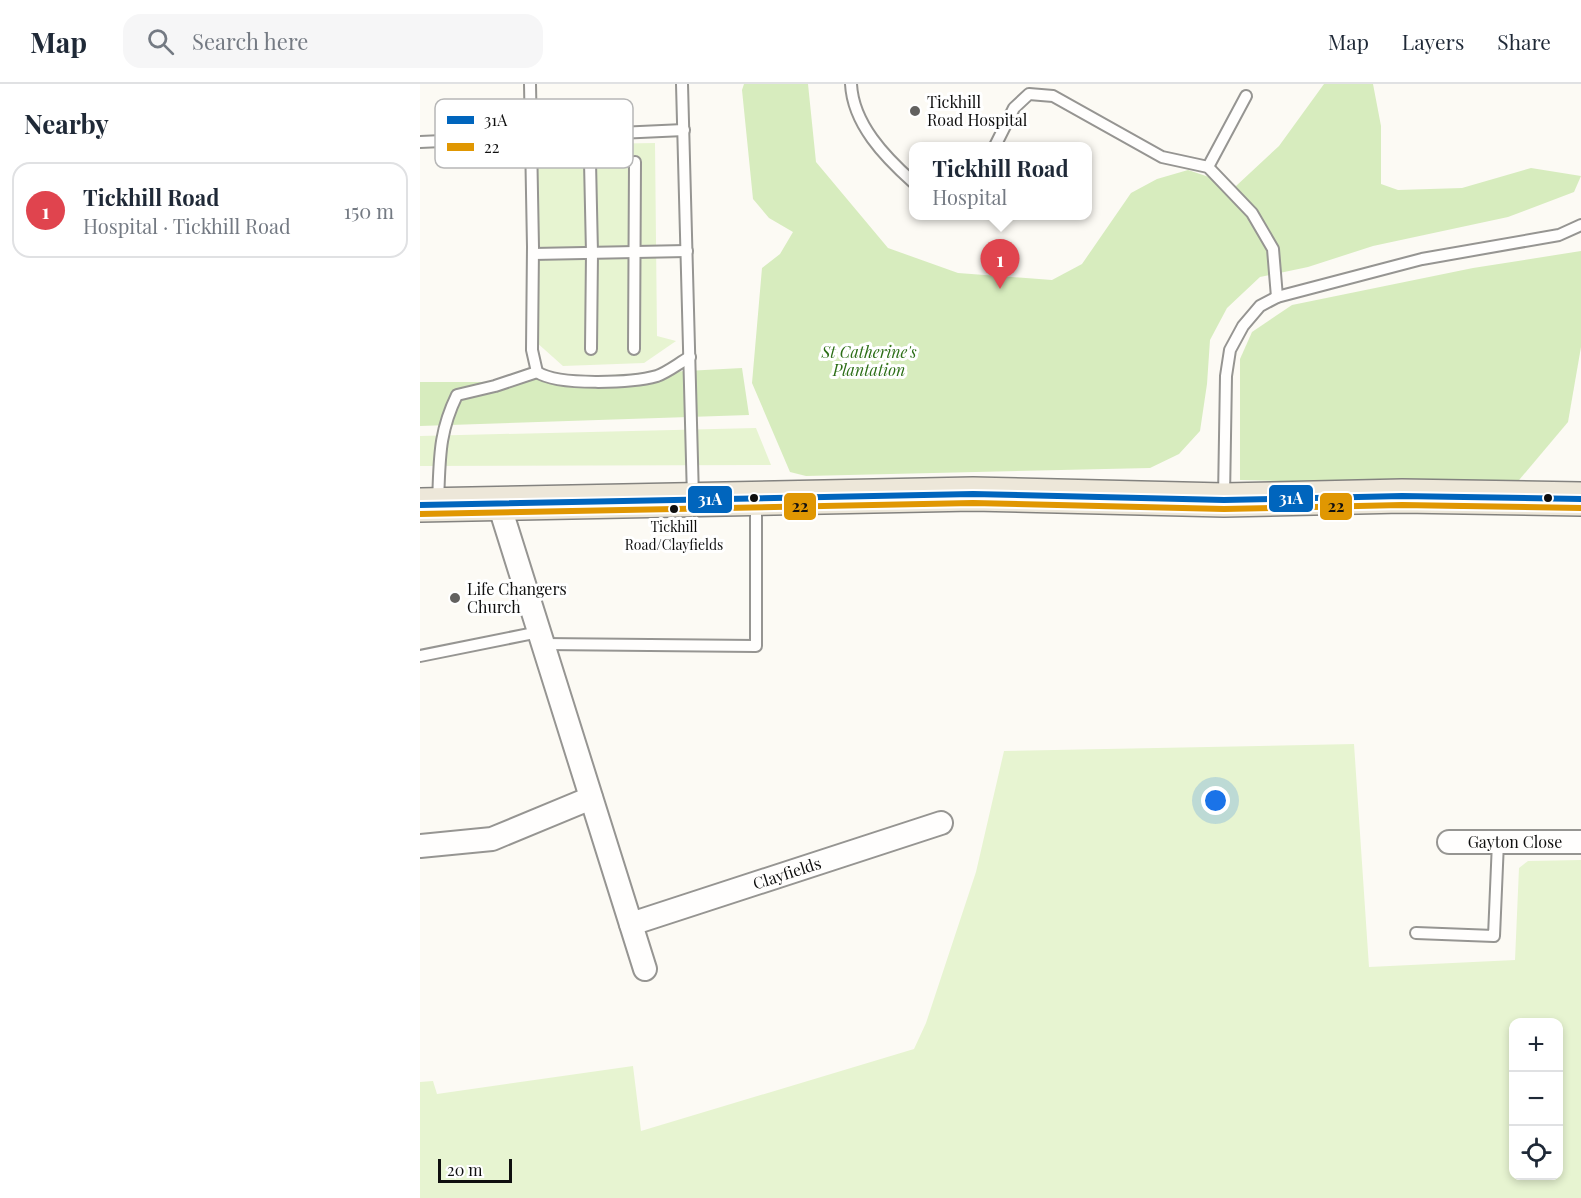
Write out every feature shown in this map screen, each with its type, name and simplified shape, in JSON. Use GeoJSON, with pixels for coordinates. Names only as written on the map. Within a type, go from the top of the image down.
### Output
{"type":"FeatureCollection","features":[{"type":"Feature","properties":{"kind":"main road"},"geometry":{"type":"LineString","coordinates":[[429,505],[973,494],[1224,500],[1402,496],[1581,499]]}},
{"type":"Feature","properties":{"kind":"street"},"geometry":{"type":"LineString","coordinates":[[499,504],[645,969]]}},
{"type":"Feature","properties":{"kind":"street"},"geometry":{"type":"LineString","coordinates":[[420,846],[492,840],[591,798]]}},
{"type":"Feature","properties":{"kind":"street","name":"Clayfields"},"geometry":{"type":"LineString","coordinates":[[632,924],[941,823]]}},
{"type":"Feature","properties":{"kind":"street","name":"Gayton Close"},"geometry":{"type":"LineString","coordinates":[[1449,842],[1581,842]]}},
{"type":"Feature","properties":{"kind":"lane"},"geometry":{"type":"LineString","coordinates":[[682,84],[693,500]]}},
{"type":"Feature","properties":{"kind":"lane"},"geometry":{"type":"LineString","coordinates":[[851,84],[852,98],[872,138],[895,166],[909,178]]}},
{"type":"Feature","properties":{"kind":"lane"},"geometry":{"type":"LineString","coordinates":[[997,142],[1014,108],[1029,94],[1053,96],[1162,157],[1208,167],[1252,213],[1273,249],[1277,297]]}},
{"type":"Feature","properties":{"kind":"lane"},"geometry":{"type":"LineString","coordinates":[[1208,167],[1246,96]]}},
{"type":"Feature","properties":{"kind":"lane"},"geometry":{"type":"LineString","coordinates":[[633,132],[684,130]]}},
{"type":"Feature","properties":{"kind":"lane"},"geometry":{"type":"LineString","coordinates":[[420,142],[435,141]]}},
{"type":"Feature","properties":{"kind":"lane"},"geometry":{"type":"LineString","coordinates":[[634,349],[635,162]]}},
{"type":"Feature","properties":{"kind":"lane"},"geometry":{"type":"LineString","coordinates":[[531,168],[532,350],[537,372],[545,378],[636,381],[660,375],[690,357]]}},
{"type":"Feature","properties":{"kind":"lane"},"geometry":{"type":"LineString","coordinates":[[590,168],[591,349]]}},
{"type":"Feature","properties":{"kind":"lane"},"geometry":{"type":"LineString","coordinates":[[1224,500],[1226,376],[1230,350],[1243,326],[1260,306],[1277,297],[1422,259],[1559,235],[1581,225]]}},
{"type":"Feature","properties":{"kind":"lane"},"geometry":{"type":"LineString","coordinates":[[533,254],[687,251]]}},
{"type":"Feature","properties":{"kind":"lane"},"geometry":{"type":"LineString","coordinates":[[429,505],[446,417],[457,395],[537,372]]}},
{"type":"Feature","properties":{"kind":"lane"},"geometry":{"type":"LineString","coordinates":[[420,656],[541,638],[756,646],[756,498]]}},
{"type":"Feature","properties":{"kind":"lane"},"geometry":{"type":"LineString","coordinates":[[1416,933],[1494,936],[1498,842]]}},
{"type":"Feature","properties":{"kind":"green space","name":"St Catherine's Plantation"},"geometry":{"type":"Polygon","coordinates":[[[744,84],[808,84],[816,162],[888,248],[958,273],[1052,280],[1082,264],[1131,193],[1157,179],[1188,170],[1236,186],[1279,146],[1324,84],[1373,84],[1381,126],[1381,184],[1398,190],[1462,188],[1531,168],[1581,176],[1574,192],[1508,217],[1373,246],[1308,267],[1260,277],[1227,308],[1210,340],[1207,384],[1200,431],[1179,454],[1150,468],[806,476],[790,472],[752,383],[762,268],[780,254],[793,232],[769,218],[753,199],[742,90],[744,84]]]}},
{"type":"Feature","properties":{"kind":"green space"},"geometry":{"type":"Polygon","coordinates":[[[633,143],[655,143],[657,336],[676,341],[644,363],[563,366],[535,341],[532,168],[633,168],[633,143]]]}},
{"type":"Feature","properties":{"kind":"green space"},"geometry":{"type":"Polygon","coordinates":[[[1581,251],[1581,347],[1568,422],[1514,486],[1240,480],[1240,359],[1252,332],[1292,305],[1473,268],[1581,251]]]}},
{"type":"Feature","properties":{"kind":"green space"},"geometry":{"type":"Polygon","coordinates":[[[742,368],[749,415],[420,426],[420,382],[481,382],[742,368]]]}},
{"type":"Feature","properties":{"kind":"green space"},"geometry":{"type":"Polygon","coordinates":[[[756,428],[771,465],[420,466],[420,436],[756,428]]]}},
{"type":"Feature","properties":{"kind":"green space"},"geometry":{"type":"Polygon","coordinates":[[[1354,744],[1369,967],[1515,960],[1519,868],[1528,861],[1581,860],[1581,1198],[420,1198],[420,1082],[433,1081],[437,1094],[633,1066],[641,1131],[914,1049],[926,1023],[976,872],[1004,751],[1354,744]]]}},
{"type":"Feature","properties":{"kind":"transit line","name":"31A"},"geometry":{"type":"LineString","coordinates":[[420,505],[973,494],[1224,500],[1402,496],[1581,499]]}},
{"type":"Feature","properties":{"kind":"transit line","name":"22"},"geometry":{"type":"LineString","coordinates":[[420,514],[973,503],[1224,509],[1402,505],[1581,508]]}},
{"type":"Feature","properties":{"kind":"place","name":"Tickhill Road Hospital"},"geometry":{"type":"Point","coordinates":[915,111]}},
{"type":"Feature","properties":{"kind":"place","name":"Tickhill Road"},"geometry":{"type":"Point","coordinates":[1000,289]}},
{"type":"Feature","properties":{"kind":"place","name":"Tickhill Road/Clayfields"},"geometry":{"type":"Point","coordinates":[674,509]}},
{"type":"Feature","properties":{"kind":"place","name":"Life Changers Church"},"geometry":{"type":"Point","coordinates":[455,598]}}]}
